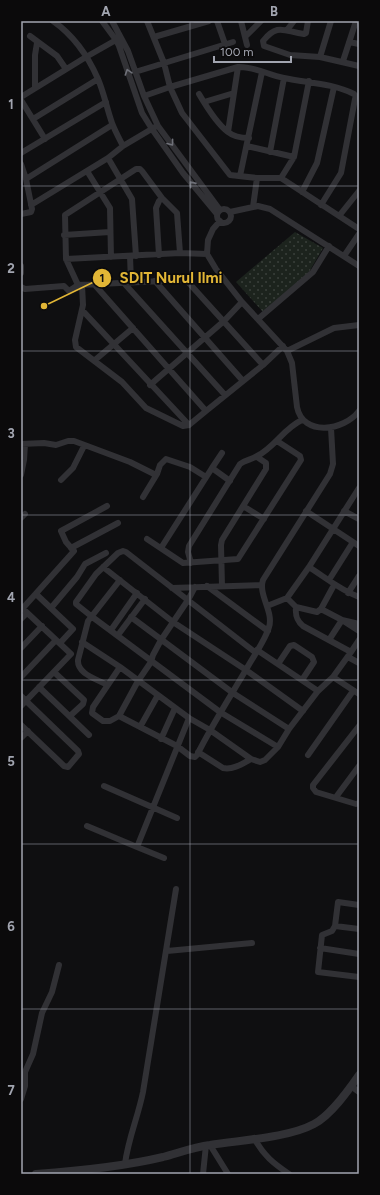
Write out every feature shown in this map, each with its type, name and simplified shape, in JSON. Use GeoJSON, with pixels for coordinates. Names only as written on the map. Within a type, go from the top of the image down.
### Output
{"type":"FeatureCollection","features":[{"type":"Feature","properties":{"kind":"street"},"geometry":{"type":"LineString","coordinates":[[53,21],[67,31],[86,57],[98,79],[112,125],[123,146]]}},
{"type":"Feature","properties":{"kind":"street"},"geometry":{"type":"LineString","coordinates":[[102,21],[116,40],[123,55],[142,113],[155,128],[183,173],[219,212]]}},
{"type":"Feature","properties":{"kind":"street"},"geometry":{"type":"LineString","coordinates":[[112,21],[128,50],[155,128]]}},
{"type":"Feature","properties":{"kind":"street"},"geometry":{"type":"LineString","coordinates":[[147,21],[164,63],[170,87],[182,113],[230,174],[257,178],[281,178],[359,229]]}},
{"type":"Feature","properties":{"kind":"street"},"geometry":{"type":"LineString","coordinates":[[154,37],[209,21]]}},
{"type":"Feature","properties":{"kind":"street"},"geometry":{"type":"LineString","coordinates":[[217,21],[224,44]]}},
{"type":"Feature","properties":{"kind":"street"},"geometry":{"type":"LineString","coordinates":[[242,21],[247,45]]}},
{"type":"Feature","properties":{"kind":"street"},"geometry":{"type":"LineString","coordinates":[[246,36],[262,21]]}},
{"type":"Feature","properties":{"kind":"street"},"geometry":{"type":"LineString","coordinates":[[287,30],[294,21]]}},
{"type":"Feature","properties":{"kind":"street"},"geometry":{"type":"LineString","coordinates":[[308,21],[306,33],[275,30],[269,34],[264,41],[264,46],[290,55],[320,57],[359,66]]}},
{"type":"Feature","properties":{"kind":"street"},"geometry":{"type":"LineString","coordinates":[[320,57],[331,21]]}},
{"type":"Feature","properties":{"kind":"street"},"geometry":{"type":"LineString","coordinates":[[343,62],[357,23]]}},
{"type":"Feature","properties":{"kind":"street"},"geometry":{"type":"LineString","coordinates":[[30,36],[56,56],[66,69]]}},
{"type":"Feature","properties":{"kind":"street"},"geometry":{"type":"LineString","coordinates":[[45,139],[21,98],[66,69],[116,40]]}},
{"type":"Feature","properties":{"kind":"street"},"geometry":{"type":"LineString","coordinates":[[135,72],[233,42]]}},
{"type":"Feature","properties":{"kind":"street"},"geometry":{"type":"LineString","coordinates":[[349,42],[359,44]]}},
{"type":"Feature","properties":{"kind":"street"},"geometry":{"type":"LineString","coordinates":[[35,88],[35,55],[38,43]]}},
{"type":"Feature","properties":{"kind":"street"},"geometry":{"type":"LineString","coordinates":[[144,96],[238,67],[251,67],[262,72],[284,78],[309,81],[354,94],[356,96],[341,173],[321,205]]}},
{"type":"Feature","properties":{"kind":"street"},"geometry":{"type":"LineString","coordinates":[[228,132],[238,67]]}},
{"type":"Feature","properties":{"kind":"street"},"geometry":{"type":"LineString","coordinates":[[240,176],[262,72]]}},
{"type":"Feature","properties":{"kind":"street"},"geometry":{"type":"LineString","coordinates":[[270,152],[284,78]]}},
{"type":"Feature","properties":{"kind":"street"},"geometry":{"type":"LineString","coordinates":[[33,119],[98,79]]}},
{"type":"Feature","properties":{"kind":"street"},"geometry":{"type":"LineString","coordinates":[[281,178],[294,157],[309,81]]}},
{"type":"Feature","properties":{"kind":"street"},"geometry":{"type":"LineString","coordinates":[[302,192],[317,163],[334,87]]}},
{"type":"Feature","properties":{"kind":"street"},"geometry":{"type":"LineString","coordinates":[[204,102],[234,93]]}},
{"type":"Feature","properties":{"kind":"street"},"geometry":{"type":"LineString","coordinates":[[199,94],[228,132],[241,138],[249,138]]}},
{"type":"Feature","properties":{"kind":"street"},"geometry":{"type":"LineString","coordinates":[[21,153],[106,102]]}},
{"type":"Feature","properties":{"kind":"street"},"geometry":{"type":"LineString","coordinates":[[26,178],[112,125]]}},
{"type":"Feature","properties":{"kind":"street"},"geometry":{"type":"LineString","coordinates":[[31,205],[108,158],[123,146],[155,128]]}},
{"type":"Feature","properties":{"kind":"street"},"geometry":{"type":"LineString","coordinates":[[247,146],[294,157]]}},
{"type":"Feature","properties":{"kind":"street"},"geometry":{"type":"LineString","coordinates":[[108,158],[133,201],[133,256],[131,282]]}},
{"type":"Feature","properties":{"kind":"street"},"geometry":{"type":"LineString","coordinates":[[21,164],[26,178],[31,205],[31,212],[21,214]]}},
{"type":"Feature","properties":{"kind":"street"},"geometry":{"type":"LineString","coordinates":[[180,253],[178,212],[162,198],[140,169],[136,170],[64,215],[66,259],[80,285],[82,310],[75,344],[76,347],[122,382],[146,408],[183,426],[189,425],[263,365],[283,346]]}},
{"type":"Feature","properties":{"kind":"street"},"geometry":{"type":"LineString","coordinates":[[87,171],[110,208],[111,257]]}},
{"type":"Feature","properties":{"kind":"street"},"geometry":{"type":"LineString","coordinates":[[253,207],[257,178]]}},
{"type":"Feature","properties":{"kind":"street"},"geometry":{"type":"LineString","coordinates":[[339,216],[359,191]]}},
{"type":"Feature","properties":{"kind":"street"},"geometry":{"type":"LineString","coordinates":[[159,255],[156,208],[162,198]]}},
{"type":"Feature","properties":{"kind":"street"},"geometry":{"type":"LineString","coordinates":[[220,221],[217,218],[219,212],[225,209],[230,212],[253,207],[265,207],[359,266]]}},
{"type":"Feature","properties":{"kind":"street"},"geometry":{"type":"LineString","coordinates":[[220,221],[228,221],[230,212]]}},
{"type":"Feature","properties":{"kind":"street"},"geometry":{"type":"LineString","coordinates":[[220,221],[213,229],[208,240],[207,254],[216,270],[242,302],[287,351],[292,363],[298,414],[302,420],[307,424],[314,426],[331,428],[340,426],[349,421],[359,412]]}},
{"type":"Feature","properties":{"kind":"street"},"geometry":{"type":"LineString","coordinates":[[64,235],[110,232]]}},
{"type":"Feature","properties":{"kind":"street"},"geometry":{"type":"LineString","coordinates":[[344,256],[359,234]]}},
{"type":"Feature","properties":{"kind":"street"},"geometry":{"type":"LineString","coordinates":[[258,319],[288,295],[313,272],[329,246]]}},
{"type":"Feature","properties":{"kind":"street"},"geometry":{"type":"LineString","coordinates":[[66,259],[180,253],[207,254]]}},
{"type":"Feature","properties":{"kind":"street"},"geometry":{"type":"LineString","coordinates":[[21,266],[21,273]]}},
{"type":"Feature","properties":{"kind":"street"},"geometry":{"type":"LineString","coordinates":[[21,287],[25,289],[64,286],[69,291],[80,285],[123,282],[186,281],[263,365]]}},
{"type":"Feature","properties":{"kind":"street"},"geometry":{"type":"LineString","coordinates":[[123,282],[225,395]]}},
{"type":"Feature","properties":{"kind":"street"},"geometry":{"type":"LineString","coordinates":[[155,282],[243,381]]}},
{"type":"Feature","properties":{"kind":"street"},"geometry":{"type":"LineString","coordinates":[[94,284],[206,411]]}},
{"type":"Feature","properties":{"kind":"street"},"geometry":{"type":"LineString","coordinates":[[150,385],[224,322],[242,302]]}},
{"type":"Feature","properties":{"kind":"street"},"geometry":{"type":"LineString","coordinates":[[82,310],[115,344],[150,385],[189,425]]}},
{"type":"Feature","properties":{"kind":"street"},"geometry":{"type":"LineString","coordinates":[[287,351],[334,328],[359,325]]}},
{"type":"Feature","properties":{"kind":"street"},"geometry":{"type":"LineString","coordinates":[[95,360],[132,328]]}},
{"type":"Feature","properties":{"kind":"street"},"geometry":{"type":"LineString","coordinates":[[191,563],[188,552],[189,546],[240,464],[257,457],[297,422],[302,420]]}},
{"type":"Feature","properties":{"kind":"street"},"geometry":{"type":"LineString","coordinates":[[119,716],[177,746],[193,757],[197,755],[220,712],[233,693],[268,631],[270,622],[261,585],[332,469],[331,428]]}},
{"type":"Feature","properties":{"kind":"street"},"geometry":{"type":"LineString","coordinates":[[21,475],[24,460],[23,444],[44,443],[56,445],[70,441],[157,474]]}},
{"type":"Feature","properties":{"kind":"street"},"geometry":{"type":"LineString","coordinates":[[147,539],[180,562],[191,563],[238,559],[301,460],[300,456],[277,441]]}},
{"type":"Feature","properties":{"kind":"street"},"geometry":{"type":"LineString","coordinates":[[61,480],[73,468],[84,446]]}},
{"type":"Feature","properties":{"kind":"street"},"geometry":{"type":"LineString","coordinates":[[161,548],[222,453]]}},
{"type":"Feature","properties":{"kind":"street"},"geometry":{"type":"LineString","coordinates":[[222,586],[222,540],[266,469],[266,463],[257,457]]}},
{"type":"Feature","properties":{"kind":"street"},"geometry":{"type":"LineString","coordinates":[[143,497],[157,474],[160,465],[166,459],[190,467],[206,477]]}},
{"type":"Feature","properties":{"kind":"street"},"geometry":{"type":"LineString","coordinates":[[212,468],[230,481]]}},
{"type":"Feature","properties":{"kind":"street"},"geometry":{"type":"LineString","coordinates":[[267,606],[287,598],[309,567],[344,510],[359,490]]}},
{"type":"Feature","properties":{"kind":"street"},"geometry":{"type":"LineString","coordinates":[[21,619],[24,609],[74,551],[66,542],[61,530],[107,506]]}},
{"type":"Feature","properties":{"kind":"street"},"geometry":{"type":"LineString","coordinates":[[243,506],[264,519]]}},
{"type":"Feature","properties":{"kind":"street"},"geometry":{"type":"LineString","coordinates":[[344,510],[359,519]]}},
{"type":"Feature","properties":{"kind":"street"},"geometry":{"type":"LineString","coordinates":[[306,512],[359,546]]}},
{"type":"Feature","properties":{"kind":"street"},"geometry":{"type":"LineString","coordinates":[[71,548],[118,523]]}},
{"type":"Feature","properties":{"kind":"street"},"geometry":{"type":"LineString","coordinates":[[328,580],[353,542]]}},
{"type":"Feature","properties":{"kind":"street"},"geometry":{"type":"LineString","coordinates":[[278,747],[220,712],[151,662],[76,604],[86,586],[118,553],[123,551],[126,552],[256,651],[318,691]]}},
{"type":"Feature","properties":{"kind":"street"},"geometry":{"type":"LineString","coordinates":[[51,608],[85,564],[106,552]]}},
{"type":"Feature","properties":{"kind":"street"},"geometry":{"type":"LineString","coordinates":[[103,567],[173,622],[246,670],[303,711]]}},
{"type":"Feature","properties":{"kind":"street"},"geometry":{"type":"LineString","coordinates":[[309,567],[334,585],[359,597]]}},
{"type":"Feature","properties":{"kind":"street"},"geometry":{"type":"LineString","coordinates":[[348,593],[359,576]]}},
{"type":"Feature","properties":{"kind":"street"},"geometry":{"type":"LineString","coordinates":[[107,685],[79,668],[78,660],[88,621],[120,580]]}},
{"type":"Feature","properties":{"kind":"street"},"geometry":{"type":"LineString","coordinates":[[172,588],[261,585]]}},
{"type":"Feature","properties":{"kind":"street"},"geometry":{"type":"LineString","coordinates":[[287,598],[296,607],[317,612],[321,609],[334,585]]}},
{"type":"Feature","properties":{"kind":"street"},"geometry":{"type":"LineString","coordinates":[[207,586],[268,631]]}},
{"type":"Feature","properties":{"kind":"street"},"geometry":{"type":"LineString","coordinates":[[120,667],[93,707],[92,713],[105,721],[110,721],[119,716],[151,662],[161,640],[195,587]]}},
{"type":"Feature","properties":{"kind":"street"},"geometry":{"type":"LineString","coordinates":[[111,630],[137,593]]}},
{"type":"Feature","properties":{"kind":"street"},"geometry":{"type":"LineString","coordinates":[[21,677],[73,629],[36,594]]}},
{"type":"Feature","properties":{"kind":"street"},"geometry":{"type":"LineString","coordinates":[[118,635],[145,600]]}},
{"type":"Feature","properties":{"kind":"street"},"geometry":{"type":"LineString","coordinates":[[296,607],[295,612],[298,622],[329,640],[359,663]]}},
{"type":"Feature","properties":{"kind":"street"},"geometry":{"type":"LineString","coordinates":[[21,725],[64,766],[69,766],[79,754],[79,752],[23,701],[71,654],[24,609]]}},
{"type":"Feature","properties":{"kind":"street"},"geometry":{"type":"LineString","coordinates":[[321,609],[359,631]]}},
{"type":"Feature","properties":{"kind":"street"},"geometry":{"type":"LineString","coordinates":[[131,617],[233,693],[289,729]]}},
{"type":"Feature","properties":{"kind":"street"},"geometry":{"type":"LineString","coordinates":[[329,640],[342,620]]}},
{"type":"Feature","properties":{"kind":"street"},"geometry":{"type":"LineString","coordinates":[[342,620],[359,624]]}},
{"type":"Feature","properties":{"kind":"street"},"geometry":{"type":"LineString","coordinates":[[21,648],[42,626]]}},
{"type":"Feature","properties":{"kind":"street"},"geometry":{"type":"LineString","coordinates":[[82,642],[120,667],[138,682],[189,718],[210,730],[251,759],[260,762],[265,760],[278,747],[289,729],[318,691],[333,677],[350,655],[359,640]]}},
{"type":"Feature","properties":{"kind":"street"},"geometry":{"type":"LineString","coordinates":[[278,664],[290,646],[294,645],[314,660],[302,680]]}},
{"type":"Feature","properties":{"kind":"street"},"geometry":{"type":"LineString","coordinates":[[54,672],[84,700],[83,704],[70,716]]}},
{"type":"Feature","properties":{"kind":"street"},"geometry":{"type":"LineString","coordinates":[[308,755],[356,693],[333,677]]}},
{"type":"Feature","properties":{"kind":"street"},"geometry":{"type":"LineString","coordinates":[[39,687],[89,735]]}},
{"type":"Feature","properties":{"kind":"street"},"geometry":{"type":"LineString","coordinates":[[140,727],[158,695]]}},
{"type":"Feature","properties":{"kind":"street"},"geometry":{"type":"LineString","coordinates":[[162,739],[175,708]]}},
{"type":"Feature","properties":{"kind":"street"},"geometry":{"type":"LineString","coordinates":[[137,847],[189,718]]}},
{"type":"Feature","properties":{"kind":"street"},"geometry":{"type":"LineString","coordinates":[[359,726],[313,785],[316,792],[356,804],[359,803]]}},
{"type":"Feature","properties":{"kind":"street"},"geometry":{"type":"LineString","coordinates":[[21,738],[28,731]]}},
{"type":"Feature","properties":{"kind":"street"},"geometry":{"type":"LineString","coordinates":[[198,752],[223,768],[234,768],[251,759]]}},
{"type":"Feature","properties":{"kind":"street"},"geometry":{"type":"LineString","coordinates":[[336,797],[359,766]]}},
{"type":"Feature","properties":{"kind":"street"},"geometry":{"type":"LineString","coordinates":[[104,786],[153,806],[177,818]]}},
{"type":"Feature","properties":{"kind":"street"},"geometry":{"type":"LineString","coordinates":[[87,826],[164,858]]}},
{"type":"Feature","properties":{"kind":"street"},"geometry":{"type":"LineString","coordinates":[[126,1161],[131,1132],[138,1113],[143,1092],[176,889]]}},
{"type":"Feature","properties":{"kind":"street"},"geometry":{"type":"LineString","coordinates":[[359,905],[338,902],[335,926],[332,931],[322,935],[318,972],[359,977]]}},
{"type":"Feature","properties":{"kind":"street"},"geometry":{"type":"LineString","coordinates":[[335,926],[359,929]]}},
{"type":"Feature","properties":{"kind":"street"},"geometry":{"type":"LineString","coordinates":[[167,951],[252,943]]}},
{"type":"Feature","properties":{"kind":"street"},"geometry":{"type":"LineString","coordinates":[[320,948],[359,954]]}},
{"type":"Feature","properties":{"kind":"street"},"geometry":{"type":"LineString","coordinates":[[21,1098],[25,1086],[25,1072],[32,1054],[42,1013],[52,992],[59,964]]}},
{"type":"Feature","properties":{"kind":"street"},"geometry":{"type":"LineString","coordinates":[[36,1174],[72,1173],[101,1168],[126,1161],[162,1157],[208,1145],[296,1131],[314,1124],[323,1118],[359,1075]]}},
{"type":"Feature","properties":{"kind":"street"},"geometry":{"type":"LineString","coordinates":[[351,1086],[359,1092]]}},
{"type":"Feature","properties":{"kind":"street"},"geometry":{"type":"LineString","coordinates":[[254,1138],[264,1155],[289,1174]]}},
{"type":"Feature","properties":{"kind":"street"},"geometry":{"type":"LineString","coordinates":[[203,1174],[208,1145]]}},
{"type":"Feature","properties":{"kind":"street"},"geometry":{"type":"LineString","coordinates":[[208,1145],[228,1174]]}},
{"type":"Feature","properties":{"kind":"shaded area"},"geometry":{"type":"Polygon","coordinates":[[[295,232],[323,248],[309,272],[264,313],[236,282],[295,232]]]}},
{"type":"Feature","properties":{"kind":"place","name":"SDIT Nurul Ilmi"},"geometry":{"type":"Point","coordinates":[44,306]}}]}
